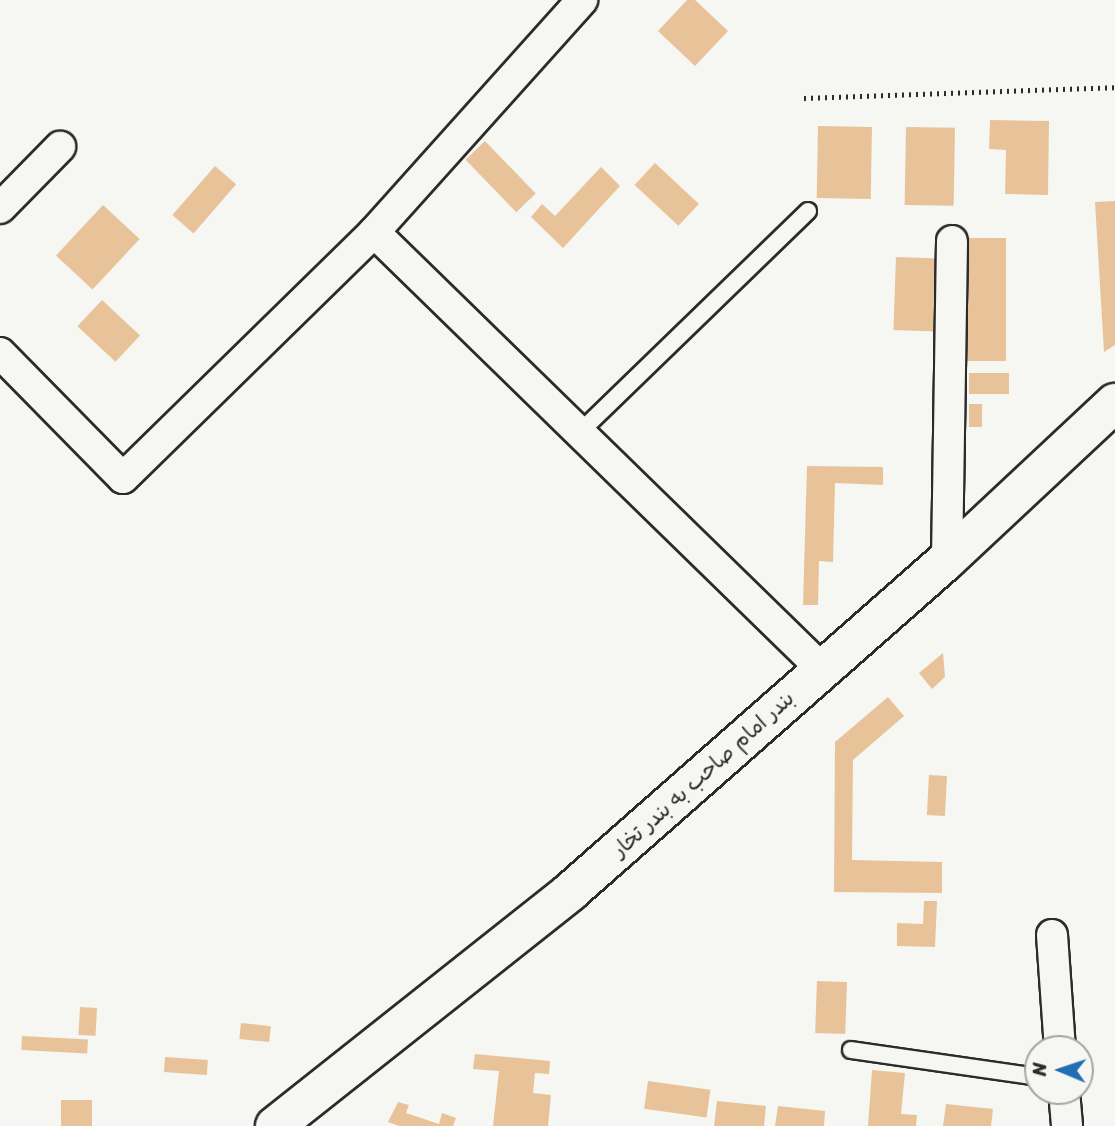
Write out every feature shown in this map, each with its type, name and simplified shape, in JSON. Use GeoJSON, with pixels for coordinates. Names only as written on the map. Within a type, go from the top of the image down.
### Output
{"type":"FeatureCollection","features":[{"type":"Feature","properties":{"kind":"main road","name":"بندر امام صاحب به بندر تخار"},"geometry":{"type":"LineString","coordinates":[[275,1126],[570,892],[821,668],[947,560],[1115,403]]}},
{"type":"Feature","properties":{"kind":"street"},"geometry":{"type":"LineString","coordinates":[[0,353],[123,478],[374,232],[582,0]]}},
{"type":"Feature","properties":{"kind":"street"},"geometry":{"type":"LineString","coordinates":[[0,208],[60,147]]}},
{"type":"Feature","properties":{"kind":"street"},"geometry":{"type":"LineString","coordinates":[[374,232],[821,668]]}},
{"type":"Feature","properties":{"kind":"street"},"geometry":{"type":"LineString","coordinates":[[947,560],[952,241]]}},
{"type":"Feature","properties":{"kind":"street"},"geometry":{"type":"LineString","coordinates":[[1052,935],[1059,1035]]}},
{"type":"Feature","properties":{"kind":"street"},"geometry":{"type":"LineString","coordinates":[[1065,1105],[1067,1126]]}},
{"type":"Feature","properties":{"kind":"lane"},"geometry":{"type":"LineString","coordinates":[[579,433],[808,211]]}},
{"type":"Feature","properties":{"kind":"lane"},"geometry":{"type":"LineString","coordinates":[[851,1050],[1024,1075]]}},
{"type":"Feature","properties":{"kind":"path"},"geometry":{"type":"LineString","coordinates":[[804,98],[1115,87]]}},
{"type":"Feature","properties":{"kind":"building"},"geometry":{"type":"Polygon","coordinates":[[[687,0],[695,0],[728,31],[695,66],[658,31],[687,0]]]}},
{"type":"Feature","properties":{"kind":"building"},"geometry":{"type":"Polygon","coordinates":[[[990,120],[1049,121],[1048,195],[1005,194],[1006,150],[989,149],[990,120]]]}},
{"type":"Feature","properties":{"kind":"building"},"geometry":{"type":"Polygon","coordinates":[[[818,126],[872,127],[871,199],[817,198],[818,126]]]}},
{"type":"Feature","properties":{"kind":"building"},"geometry":{"type":"Polygon","coordinates":[[[906,127],[955,128],[954,206],[905,205],[906,127]]]}},
{"type":"Feature","properties":{"kind":"building"},"geometry":{"type":"Polygon","coordinates":[[[485,141],[536,194],[516,212],[466,160],[485,141]]]}},
{"type":"Feature","properties":{"kind":"building"},"geometry":{"type":"Polygon","coordinates":[[[655,163],[699,204],[678,226],[635,185],[655,163]]]}},
{"type":"Feature","properties":{"kind":"building"},"geometry":{"type":"Polygon","coordinates":[[[215,166],[236,184],[193,233],[172,215],[215,166]]]}},
{"type":"Feature","properties":{"kind":"building"},"geometry":{"type":"Polygon","coordinates":[[[601,167],[620,186],[563,248],[531,217],[542,204],[555,216],[601,167]]]}},
{"type":"Feature","properties":{"kind":"building"},"geometry":{"type":"Polygon","coordinates":[[[1115,201],[1115,345],[1104,352],[1095,202],[1115,201]]]}},
{"type":"Feature","properties":{"kind":"building"},"geometry":{"type":"Polygon","coordinates":[[[103,205],[140,239],[93,290],[56,255],[103,205]]]}},
{"type":"Feature","properties":{"kind":"building"},"geometry":{"type":"Polygon","coordinates":[[[965,238],[1006,238],[1006,361],[965,361],[965,238]]]}},
{"type":"Feature","properties":{"kind":"building"},"geometry":{"type":"Polygon","coordinates":[[[896,257],[945,259],[942,332],[893,330],[896,257]]]}},
{"type":"Feature","properties":{"kind":"building"},"geometry":{"type":"Polygon","coordinates":[[[102,300],[140,335],[115,362],[77,326],[102,300]]]}},
{"type":"Feature","properties":{"kind":"building"},"geometry":{"type":"Polygon","coordinates":[[[969,373],[1009,373],[1009,394],[969,394],[969,373]]]}},
{"type":"Feature","properties":{"kind":"building"},"geometry":{"type":"Polygon","coordinates":[[[969,404],[982,404],[982,427],[969,427],[969,404]]]}},
{"type":"Feature","properties":{"kind":"building"},"geometry":{"type":"Polygon","coordinates":[[[807,466],[883,467],[883,485],[835,483],[833,562],[819,561],[818,605],[803,605],[807,466]]]}},
{"type":"Feature","properties":{"kind":"building"},"geometry":{"type":"Polygon","coordinates":[[[943,653],[945,677],[932,689],[919,673],[943,653]]]}},
{"type":"Feature","properties":{"kind":"building"},"geometry":{"type":"Polygon","coordinates":[[[888,697],[904,716],[853,760],[852,860],[942,862],[942,893],[834,892],[835,742],[888,697]]]}},
{"type":"Feature","properties":{"kind":"building"},"geometry":{"type":"Polygon","coordinates":[[[929,775],[947,776],[945,816],[927,815],[929,775]]]}},
{"type":"Feature","properties":{"kind":"building"},"geometry":{"type":"Polygon","coordinates":[[[924,901],[937,901],[935,947],[897,946],[897,923],[923,924],[924,901]]]}},
{"type":"Feature","properties":{"kind":"building"},"geometry":{"type":"Polygon","coordinates":[[[817,981],[847,982],[845,1034],[815,1033],[817,981]]]}},
{"type":"Feature","properties":{"kind":"building"},"geometry":{"type":"Polygon","coordinates":[[[80,1007],[97,1008],[96,1036],[79,1035],[80,1007]]]}},
{"type":"Feature","properties":{"kind":"building"},"geometry":{"type":"Polygon","coordinates":[[[241,1023],[271,1026],[269,1042],[239,1039],[241,1023]]]}},
{"type":"Feature","properties":{"kind":"building"},"geometry":{"type":"Polygon","coordinates":[[[22,1036],[88,1039],[87,1053],[21,1050],[22,1036]]]}},
{"type":"Feature","properties":{"kind":"building"},"geometry":{"type":"Polygon","coordinates":[[[475,1054],[550,1061],[549,1074],[535,1073],[533,1093],[551,1095],[548,1126],[493,1126],[499,1071],[473,1069],[475,1054]]]}},
{"type":"Feature","properties":{"kind":"building"},"geometry":{"type":"Polygon","coordinates":[[[165,1057],[208,1060],[207,1075],[164,1072],[165,1057]]]}},
{"type":"Feature","properties":{"kind":"building"},"geometry":{"type":"Polygon","coordinates":[[[872,1070],[905,1073],[901,1114],[917,1115],[916,1126],[868,1126],[872,1070]]]}},
{"type":"Feature","properties":{"kind":"building"},"geometry":{"type":"Polygon","coordinates":[[[648,1081],[710,1090],[706,1117],[644,1109],[648,1081]]]}},
{"type":"Feature","properties":{"kind":"building"},"geometry":{"type":"Polygon","coordinates":[[[61,1100],[92,1100],[92,1126],[61,1126],[61,1100]]]}},
{"type":"Feature","properties":{"kind":"building"},"geometry":{"type":"Polygon","coordinates":[[[717,1101],[766,1106],[764,1126],[714,1126],[717,1101]]]}},
{"type":"Feature","properties":{"kind":"building"},"geometry":{"type":"Polygon","coordinates":[[[398,1102],[409,1105],[406,1113],[439,1124],[442,1113],[456,1118],[453,1126],[399,1126],[388,1122],[398,1102]]]}},
{"type":"Feature","properties":{"kind":"building"},"geometry":{"type":"Polygon","coordinates":[[[946,1104],[993,1109],[991,1126],[943,1126],[946,1104]]]}},
{"type":"Feature","properties":{"kind":"building"},"geometry":{"type":"Polygon","coordinates":[[[778,1106],[825,1111],[824,1126],[775,1126],[778,1106]]]}}]}
